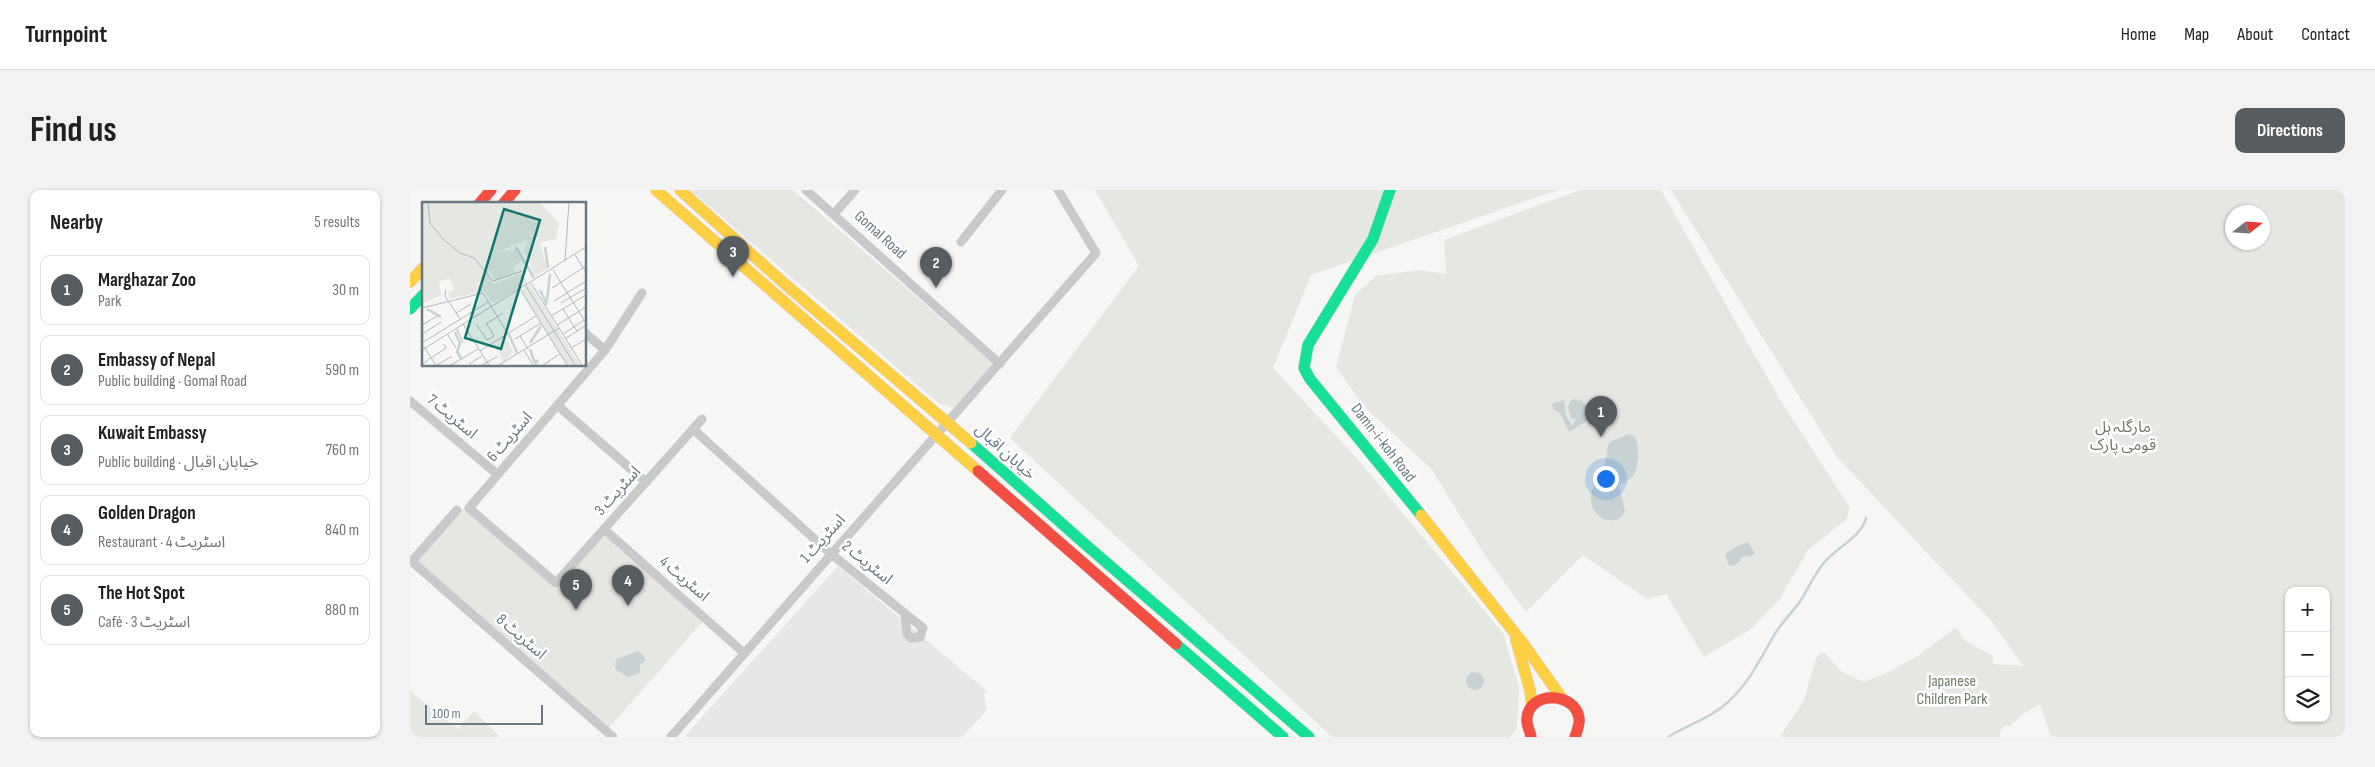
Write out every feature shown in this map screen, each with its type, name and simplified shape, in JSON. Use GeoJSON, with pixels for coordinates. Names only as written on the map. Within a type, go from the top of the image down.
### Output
{"type":"FeatureCollection","features":[{"type":"Feature","properties":{"kind":"main road"},"geometry":{"type":"LineString","coordinates":[[481,202],[491,190]]}},
{"type":"Feature","properties":{"kind":"main road"},"geometry":{"type":"LineString","coordinates":[[505,202],[515,190]]}},
{"type":"Feature","properties":{"kind":"main road","name":"خیابان اقبال"},"geometry":{"type":"LineString","coordinates":[[656,190],[1283,737]]}},
{"type":"Feature","properties":{"kind":"main road","name":"خیابان اقبال"},"geometry":{"type":"LineString","coordinates":[[680,190],[1309,737]]}},
{"type":"Feature","properties":{"kind":"main road","name":"Damn-i-koh Road"},"geometry":{"type":"LineString","coordinates":[[1390,190],[1373,239],[1313,335],[1307,348],[1304,369],[1307,378],[1324,394],[1514,633],[1561,697],[1571,703],[1577,712],[1579,723],[1575,737]]}},
{"type":"Feature","properties":{"kind":"main road"},"geometry":{"type":"LineString","coordinates":[[410,282],[422,269]]}},
{"type":"Feature","properties":{"kind":"main road"},"geometry":{"type":"LineString","coordinates":[[410,309],[422,296]]}},
{"type":"Feature","properties":{"kind":"main road"},"geometry":{"type":"LineString","coordinates":[[1514,633],[1530,690],[1532,706],[1526,721],[1531,737]]}},
{"type":"Feature","properties":{"kind":"main road"},"geometry":{"type":"LineString","coordinates":[[1532,706],[1545,697],[1561,697]]}},
{"type":"Feature","properties":{"kind":"street","name":"Gomal Road"},"geometry":{"type":"LineString","coordinates":[[806,190],[1000,364]]}},
{"type":"Feature","properties":{"kind":"street"},"geometry":{"type":"LineString","coordinates":[[834,214],[855,190]]}},
{"type":"Feature","properties":{"kind":"street"},"geometry":{"type":"LineString","coordinates":[[961,242],[1002,190]]}},
{"type":"Feature","properties":{"kind":"street","name":"اسٹریٹ 1"},"geometry":{"type":"LineString","coordinates":[[671,737],[830,553],[948,423],[1096,253],[1058,190]]}},
{"type":"Feature","properties":{"kind":"street","name":"اسٹریٹ 6"},"geometry":{"type":"LineString","coordinates":[[556,583],[469,508],[604,350],[642,293]]}},
{"type":"Feature","properties":{"kind":"street"},"geometry":{"type":"LineString","coordinates":[[586,334],[604,350]]}},
{"type":"Feature","properties":{"kind":"street","name":"اسٹریٹ 7"},"geometry":{"type":"LineString","coordinates":[[410,401],[497,474]]}},
{"type":"Feature","properties":{"kind":"street"},"geometry":{"type":"LineString","coordinates":[[557,405],[646,482]]}},
{"type":"Feature","properties":{"kind":"street","name":"اسٹریٹ 3"},"geometry":{"type":"LineString","coordinates":[[556,583],[702,419]]}},
{"type":"Feature","properties":{"kind":"street","name":"اسٹریٹ 2"},"geometry":{"type":"LineString","coordinates":[[693,429],[830,553],[923,628],[920,637],[911,638],[907,634],[905,614]]}},
{"type":"Feature","properties":{"kind":"street"},"geometry":{"type":"LineString","coordinates":[[411,560],[457,510]]}},
{"type":"Feature","properties":{"kind":"street","name":"اسٹریٹ 4"},"geometry":{"type":"LineString","coordinates":[[604,529],[744,653]]}},
{"type":"Feature","properties":{"kind":"street","name":"اسٹریٹ 8"},"geometry":{"type":"LineString","coordinates":[[411,560],[614,737]]}},
{"type":"Feature","properties":{"kind":"shaded area"},"geometry":{"type":"Polygon","coordinates":[[[1576,399],[1579,401],[1582,399],[1583,403],[1592,409],[1595,416],[1569,432],[1560,413],[1553,409],[1552,404],[1564,400],[1566,415],[1572,426],[1576,419],[1571,418],[1568,407],[1571,400],[1576,399]]]}},
{"type":"Feature","properties":{"kind":"shaded area"},"geometry":{"type":"Polygon","coordinates":[[[1629,434],[1635,437],[1637,441],[1638,458],[1632,477],[1619,485],[1625,511],[1616,520],[1605,519],[1600,517],[1592,507],[1592,489],[1606,460],[1610,442],[1629,434]]]}},
{"type":"Feature","properties":{"kind":"shaded area"},"geometry":{"type":"Polygon","coordinates":[[[1748,542],[1755,553],[1751,556],[1741,557],[1740,561],[1734,566],[1729,565],[1725,554],[1748,542]]]}},
{"type":"Feature","properties":{"kind":"shaded area"},"geometry":{"type":"Polygon","coordinates":[[[838,566],[987,691],[984,695],[987,710],[962,737],[684,737],[838,566]]]}},
{"type":"Feature","properties":{"kind":"shaded area"},"geometry":{"type":"Polygon","coordinates":[[[639,651],[644,656],[645,661],[640,664],[640,673],[628,677],[615,669],[616,659],[639,651]]]}},
{"type":"Feature","properties":{"kind":"shaded area"},"geometry":{"type":"Polygon","coordinates":[[[1471,672],[1479,672],[1484,677],[1482,688],[1471,690],[1466,685],[1466,677],[1471,672]]]}},
{"type":"Feature","properties":{"kind":"green space"},"geometry":{"type":"Polygon","coordinates":[[[690,190],[793,190],[993,363],[954,408],[938,403],[690,190]]]}},
{"type":"Feature","properties":{"kind":"green space"},"geometry":{"type":"Polygon","coordinates":[[[1095,190],[1558,190],[1311,275],[1273,368],[1354,455],[1503,633],[1519,687],[1517,729],[1510,737],[1332,737],[1010,438],[1139,266],[1095,190]]]}},
{"type":"Feature","properties":{"kind":"green space"},"geometry":{"type":"Polygon","coordinates":[[[1580,190],[1661,190],[1779,398],[1850,508],[1846,520],[1808,550],[1779,600],[1751,629],[1704,657],[1666,594],[1647,599],[1583,555],[1526,612],[1486,557],[1432,470],[1362,404],[1336,367],[1355,295],[1376,276],[1418,270],[1446,274],[1444,240],[1580,190]]]}},
{"type":"Feature","properties":{"kind":"green space","name":"مارگلہ ہل قومی پارک"},"geometry":{"type":"Polygon","coordinates":[[[1671,190],[2345,190],[2345,737],[2051,737],[2040,704],[2023,714],[2010,726],[2004,726],[2000,731],[2000,737],[1780,737],[1804,700],[1816,658],[1820,653],[1825,653],[1840,671],[1864,682],[1918,656],[1955,628],[1964,640],[1993,656],[1993,664],[2023,666],[1993,623],[1837,457],[1671,190]]]}},
{"type":"Feature","properties":{"kind":"green space"},"geometry":{"type":"Polygon","coordinates":[[[469,508],[556,583],[604,529],[706,618],[606,731],[412,561],[457,510],[469,508]]]}},
{"type":"Feature","properties":{"kind":"green space"},"geometry":{"type":"Polygon","coordinates":[[[410,691],[458,729],[474,711],[500,737],[410,737],[410,691]]]}},
{"type":"Feature","properties":{"kind":"waterway"},"geometry":{"type":"LineString","coordinates":[[1668,737],[1714,713],[1735,695],[1753,671],[1776,632],[1801,600],[1820,568],[1828,558],[1859,531],[1866,518]]}},
{"type":"Feature","properties":{"kind":"traffic: fast"},"geometry":{"type":"LineString","coordinates":[[1390,190],[1373,239],[1308,345],[1304,368],[1310,379],[1421,515]]}},
{"type":"Feature","properties":{"kind":"traffic: fast"},"geometry":{"type":"LineString","coordinates":[[410,309],[422,296]]}},
{"type":"Feature","properties":{"kind":"traffic: fast"},"geometry":{"type":"LineString","coordinates":[[971,443],[1309,737]]}},
{"type":"Feature","properties":{"kind":"traffic: fast"},"geometry":{"type":"LineString","coordinates":[[1176,644],[1283,737]]}},
{"type":"Feature","properties":{"kind":"traffic: slow"},"geometry":{"type":"LineString","coordinates":[[656,190],[978,471]]}},
{"type":"Feature","properties":{"kind":"traffic: slow"},"geometry":{"type":"LineString","coordinates":[[680,190],[786,285],[971,443]]}},
{"type":"Feature","properties":{"kind":"traffic: slow"},"geometry":{"type":"LineString","coordinates":[[410,282],[422,269]]}},
{"type":"Feature","properties":{"kind":"traffic: slow"},"geometry":{"type":"LineString","coordinates":[[1421,515],[1522,642],[1561,697]]}},
{"type":"Feature","properties":{"kind":"traffic: slow"},"geometry":{"type":"LineString","coordinates":[[1516,640],[1530,690],[1532,706]]}},
{"type":"Feature","properties":{"kind":"traffic: jam"},"geometry":{"type":"LineString","coordinates":[[481,202],[491,190]]}},
{"type":"Feature","properties":{"kind":"traffic: jam"},"geometry":{"type":"LineString","coordinates":[[505,202],[515,190]]}},
{"type":"Feature","properties":{"kind":"traffic: jam"},"geometry":{"type":"LineString","coordinates":[[978,471],[1176,644]]}},
{"type":"Feature","properties":{"kind":"traffic: jam"},"geometry":{"type":"LineString","coordinates":[[1531,737],[1527,720],[1530,709],[1544,699],[1553,698],[1562,699],[1576,709],[1579,720],[1575,737]]}},
{"type":"Feature","properties":{"kind":"place","name":"Kuwait Embassy"},"geometry":{"type":"Point","coordinates":[733,277]}},
{"type":"Feature","properties":{"kind":"place","name":"Embassy of Nepal"},"geometry":{"type":"Point","coordinates":[936,288]}},
{"type":"Feature","properties":{"kind":"place","name":"Marghazar Zoo"},"geometry":{"type":"Point","coordinates":[1601,437]}},
{"type":"Feature","properties":{"kind":"place","name":"Golden Dragon"},"geometry":{"type":"Point","coordinates":[628,606]}},
{"type":"Feature","properties":{"kind":"place","name":"The Hot Spot"},"geometry":{"type":"Point","coordinates":[576,610]}},
{"type":"Feature","properties":{"kind":"park label","name":"Japanese Children Park"},"geometry":{"type":"Point","coordinates":[1952,690]}}]}
